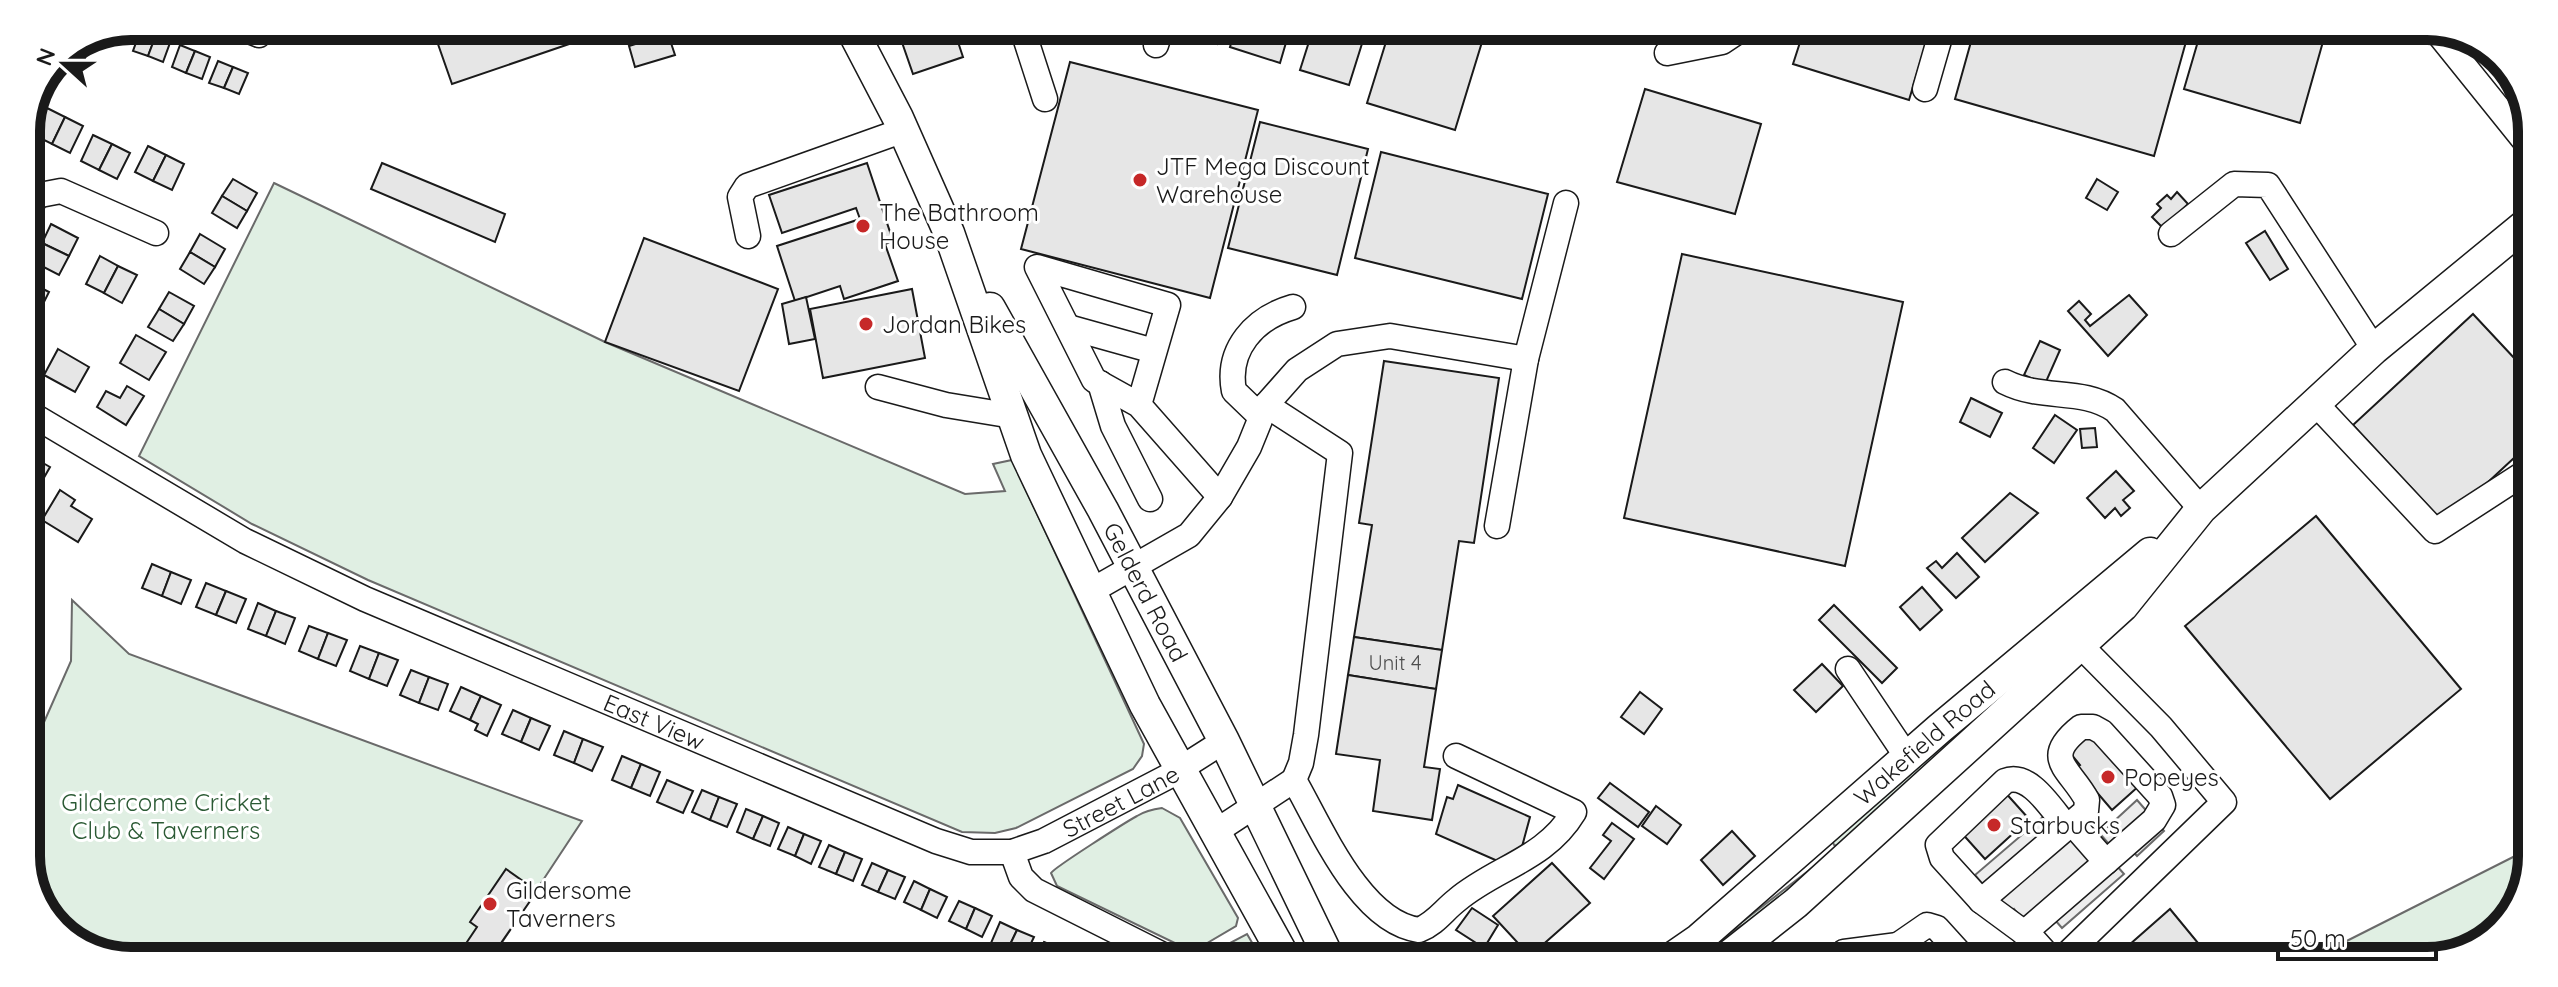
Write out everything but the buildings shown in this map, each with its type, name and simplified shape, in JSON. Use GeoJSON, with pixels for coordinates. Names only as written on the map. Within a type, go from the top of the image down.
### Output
{"type":"FeatureCollection","features":[{"type":"Feature","properties":{"kind":"main road","name":"Gelderd Road"},"geometry":{"type":"LineString","coordinates":[[857,40],[904,130],[949,233],[1026,455],[1180,770],[1279,947]]}},
{"type":"Feature","properties":{"kind":"main road","name":"Wakefield Road"},"geometry":{"type":"LineString","coordinates":[[1740,947],[1796,903],[2191,519],[2374,349],[2518,231]]}},
{"type":"Feature","properties":{"kind":"main road","name":"Gelderd Road"},"geometry":{"type":"LineString","coordinates":[[949,233],[1133,568],[1224,741],[1324,945]]}},
{"type":"Feature","properties":{"kind":"main road","name":"Wakefield Road"},"geometry":{"type":"LineString","coordinates":[[1687,947],[1907,757],[2070,635]]}},
{"type":"Feature","properties":{"kind":"street"},"geometry":{"type":"LineString","coordinates":[[1026,40],[1045,99]]}},
{"type":"Feature","properties":{"kind":"street"},"geometry":{"type":"LineString","coordinates":[[1667,53],[1725,40]]}},
{"type":"Feature","properties":{"kind":"street"},"geometry":{"type":"LineString","coordinates":[[1925,89],[1939,40]]}},
{"type":"Feature","properties":{"kind":"street"},"geometry":{"type":"LineString","coordinates":[[2445,42],[2518,133]]}},
{"type":"Feature","properties":{"kind":"street"},"geometry":{"type":"LineString","coordinates":[[748,236],[740,197],[747,186],[904,130]]}},
{"type":"Feature","properties":{"kind":"street"},"geometry":{"type":"LineString","coordinates":[[2171,234],[2234,184],[2268,185],[2374,349]]}},
{"type":"Feature","properties":{"kind":"street"},"geometry":{"type":"LineString","coordinates":[[40,195],[61,191],[156,233]]}},
{"type":"Feature","properties":{"kind":"street"},"geometry":{"type":"LineString","coordinates":[[1497,526],[1526,359],[1566,203]]}},
{"type":"Feature","properties":{"kind":"street"},"geometry":{"type":"LineString","coordinates":[[1139,405],[1168,305],[1037,267],[1094,380],[1139,405],[1220,497]]}},
{"type":"Feature","properties":{"kind":"street"},"geometry":{"type":"LineString","coordinates":[[1215,832],[1294,780],[1306,735],[1340,453],[1234,391],[1235,361],[1241,344],[1256,325],[1272,313],[1293,307]]}},
{"type":"Feature","properties":{"kind":"street"},"geometry":{"type":"LineString","coordinates":[[1068,327],[1154,351]]}},
{"type":"Feature","properties":{"kind":"street"},"geometry":{"type":"LineString","coordinates":[[1091,591],[1189,535],[1220,497],[1264,411],[1297,370],[1337,344],[1390,336],[1526,359]]}},
{"type":"Feature","properties":{"kind":"street"},"geometry":{"type":"LineString","coordinates":[[2005,382],[2040,395],[2098,398],[2115,410],[2191,519]]}},
{"type":"Feature","properties":{"kind":"street"},"geometry":{"type":"LineString","coordinates":[[1100,383],[1113,426],[1150,499]]}},
{"type":"Feature","properties":{"kind":"street"},"geometry":{"type":"LineString","coordinates":[[878,387],[946,405],[1013,416]]}},
{"type":"Feature","properties":{"kind":"street"},"geometry":{"type":"LineString","coordinates":[[2317,405],[2435,531],[2518,477]]}},
{"type":"Feature","properties":{"kind":"street","name":"East View"},"geometry":{"type":"LineString","coordinates":[[40,419],[245,541],[378,605],[936,841],[971,852],[1012,852]]}},
{"type":"Feature","properties":{"kind":"street"},"geometry":{"type":"LineString","coordinates":[[2070,635],[2161,727],[2224,802],[2074,947]]}},
{"type":"Feature","properties":{"kind":"street"},"geometry":{"type":"LineString","coordinates":[[1848,669],[1907,757]]}},
{"type":"Feature","properties":{"kind":"street"},"geometry":{"type":"LineString","coordinates":[[1981,901],[2086,811],[2087,800],[2061,766],[2059,756],[2062,746],[2081,727],[2093,727],[2102,732],[2160,796],[2163,805],[2154,820],[2024,933]]}},
{"type":"Feature","properties":{"kind":"street","name":"Street Lane"},"geometry":{"type":"LineString","coordinates":[[1012,852],[1044,841],[1180,770],[1224,741]]}},
{"type":"Feature","properties":{"kind":"street"},"geometry":{"type":"LineString","coordinates":[[1294,780],[1368,902],[1388,919],[1419,930],[1434,924],[1457,900],[1502,874],[1561,833],[1574,812],[1456,756]]}},
{"type":"Feature","properties":{"kind":"street"},"geometry":{"type":"LineString","coordinates":[[2039,947],[1981,901],[1942,858],[1938,845],[2005,781],[2012,778],[2029,783],[2106,862]]}},
{"type":"Feature","properties":{"kind":"street"},"geometry":{"type":"LineString","coordinates":[[1012,852],[1021,877],[1034,890],[1147,947]]}},
{"type":"Feature","properties":{"kind":"street"},"geometry":{"type":"LineString","coordinates":[[1903,947],[1927,925],[1937,928],[1954,947]]}},
{"type":"Feature","properties":{"kind":"green space"},"geometry":{"type":"Polygon","coordinates":[[[274,183],[605,342],[965,494],[1005,491],[993,464],[1012,460],[1144,744],[1142,756],[1133,769],[1016,828],[995,833],[962,832],[368,580],[252,524],[139,456],[274,183]]]}},
{"type":"Feature","properties":{"kind":"green space","name":"Gildercome Cricket Club & Taverners"},"geometry":{"type":"Polygon","coordinates":[[[72,600],[129,654],[582,821],[499,947],[131,947],[102,942],[85,935],[59,912],[45,885],[40,862],[40,731],[71,661],[72,600]]]}},
{"type":"Feature","properties":{"kind":"green space"},"geometry":{"type":"Polygon","coordinates":[[[1954,731],[1958,733],[1952,742],[1841,847],[1834,845],[1831,838],[1954,731]]]}},
{"type":"Feature","properties":{"kind":"green space"},"geometry":{"type":"Polygon","coordinates":[[[1162,808],[1180,818],[1238,918],[1236,926],[1200,947],[1183,947],[1057,886],[1051,873],[1150,810],[1162,808]]]}},
{"type":"Feature","properties":{"kind":"green space"},"geometry":{"type":"Polygon","coordinates":[[[2518,855],[2516,874],[2506,902],[2478,932],[2439,946],[2335,947],[2518,855]]]}},
{"type":"Feature","properties":{"kind":"green space"},"geometry":{"type":"Polygon","coordinates":[[[1812,868],[1773,906],[1733,931],[1715,947],[1710,947],[1812,868]]]}},
{"type":"Feature","properties":{"kind":"green space"},"geometry":{"type":"Polygon","coordinates":[[[1247,934],[1255,947],[1222,947],[1247,934]]]}},
{"type":"Feature","properties":{"kind":"shaded area"},"geometry":{"type":"Polygon","coordinates":[[[2137,800],[2164,831],[2137,856],[2126,844],[2117,853],[2100,834],[2137,800]]]}},
{"type":"Feature","properties":{"kind":"shaded area"},"geometry":{"type":"Polygon","coordinates":[[[2044,816],[2110,858],[2124,874],[2062,928],[2048,912],[2030,928],[2014,909],[2008,914],[1975,875],[2044,816]]]}},
{"type":"Feature","properties":{"kind":"place","name":"JTF Mega Discount Warehouse"},"geometry":{"type":"Point","coordinates":[1140,180]}},
{"type":"Feature","properties":{"kind":"place","name":"The Bathroom House"},"geometry":{"type":"Point","coordinates":[863,226]}},
{"type":"Feature","properties":{"kind":"place","name":"Jordan Bikes"},"geometry":{"type":"Point","coordinates":[866,324]}},
{"type":"Feature","properties":{"kind":"place","name":"Popeyes"},"geometry":{"type":"Point","coordinates":[2108,777]}},
{"type":"Feature","properties":{"kind":"place","name":"Starbucks"},"geometry":{"type":"Point","coordinates":[1994,825]}},
{"type":"Feature","properties":{"kind":"place","name":"Gildersome Taverners"},"geometry":{"type":"Point","coordinates":[490,904]}}]}
